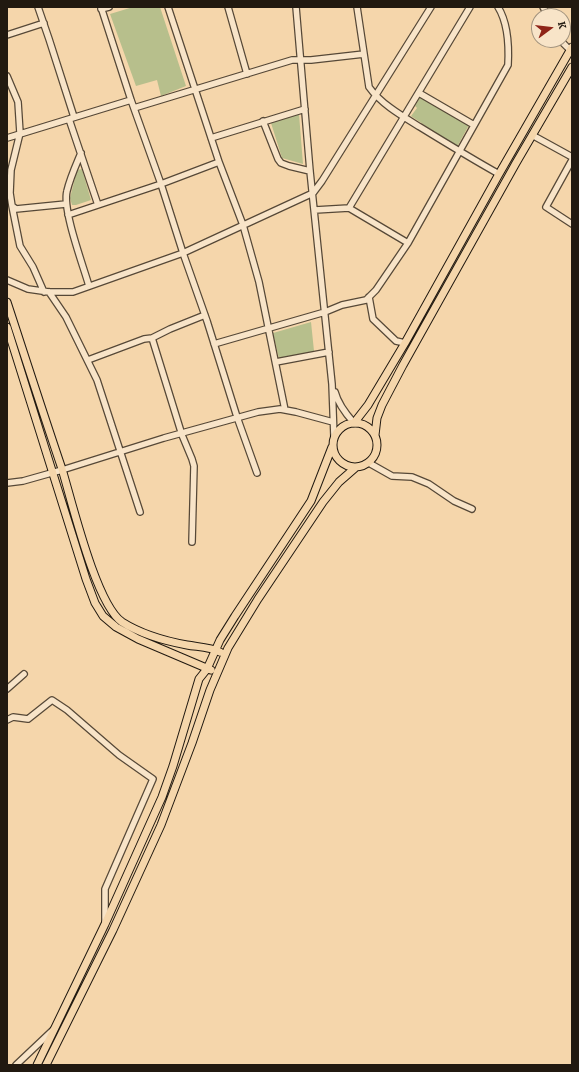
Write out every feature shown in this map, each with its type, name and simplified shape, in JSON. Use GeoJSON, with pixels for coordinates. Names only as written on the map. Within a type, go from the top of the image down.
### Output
{"type":"FeatureCollection","features":[{"type":"Feature","properties":{"kind":"main road"},"geometry":{"type":"LineString","coordinates":[[354,423],[368,405],[405,343],[571,48]]}},
{"type":"Feature","properties":{"kind":"main road"},"geometry":{"type":"LineString","coordinates":[[374,435],[382,405],[532,135],[572,67]]}},
{"type":"Feature","properties":{"kind":"main road"},"geometry":{"type":"LineString","coordinates":[[7,302],[62,470],[93,571],[111,610],[121,621],[143,633],[166,641],[215,650],[225,655]]}},
{"type":"Feature","properties":{"kind":"main road"},"geometry":{"type":"LineString","coordinates":[[7,327],[86,579],[95,603],[103,616],[116,627],[207,669],[217,672]]}},
{"type":"Feature","properties":{"kind":"main road"},"geometry":{"type":"LineString","coordinates":[[37,1065],[105,924],[162,796],[180,746],[199,679],[207,669],[220,640],[311,501],[332,448],[334,437],[338,431],[343,426],[354,423],[364,425],[370,429],[377,442],[374,457],[369,463],[362,467],[355,468],[347,467],[340,463],[332,448]]}},
{"type":"Feature","properties":{"kind":"main road"},"geometry":{"type":"LineString","coordinates":[[46,1065],[113,930],[161,825],[192,744],[217,672],[225,655],[258,599],[324,502],[339,482],[355,468]]}},
{"type":"Feature","properties":{"kind":"street"},"geometry":{"type":"LineString","coordinates":[[38,7],[72,118],[80,153],[98,205]]}},
{"type":"Feature","properties":{"kind":"street"},"geometry":{"type":"LineString","coordinates":[[109,7],[101,8],[130,100],[161,184],[183,254],[205,315],[237,417],[257,473]]}},
{"type":"Feature","properties":{"kind":"street"},"geometry":{"type":"LineString","coordinates":[[168,7],[219,162],[243,225],[259,282],[285,410]]}},
{"type":"Feature","properties":{"kind":"street"},"geometry":{"type":"LineString","coordinates":[[228,7],[247,74]]}},
{"type":"Feature","properties":{"kind":"street"},"geometry":{"type":"LineString","coordinates":[[296,7],[310,171],[332,384],[334,437]]}},
{"type":"Feature","properties":{"kind":"street"},"geometry":{"type":"LineString","coordinates":[[358,7],[369,87],[375,96],[459,152],[499,174]]}},
{"type":"Feature","properties":{"kind":"street"},"geometry":{"type":"LineString","coordinates":[[7,280],[28,290],[73,292],[183,254],[313,193],[431,7]]}},
{"type":"Feature","properties":{"kind":"street"},"geometry":{"type":"LineString","coordinates":[[348,208],[470,7]]}},
{"type":"Feature","properties":{"kind":"street"},"geometry":{"type":"LineString","coordinates":[[214,344],[366,300],[376,290],[408,243],[508,66],[509,54],[504,23],[498,7]]}},
{"type":"Feature","properties":{"kind":"street"},"geometry":{"type":"LineString","coordinates":[[7,35],[44,23]]}},
{"type":"Feature","properties":{"kind":"street"},"geometry":{"type":"LineString","coordinates":[[134,108],[292,60],[311,60],[364,54]]}},
{"type":"Feature","properties":{"kind":"street"},"geometry":{"type":"LineString","coordinates":[[7,76],[18,102],[20,134],[11,170],[10,193],[20,246],[47,292],[66,317],[88,360],[97,380],[140,512]]}},
{"type":"Feature","properties":{"kind":"street"},"geometry":{"type":"LineString","coordinates":[[419,92],[474,125]]}},
{"type":"Feature","properties":{"kind":"street"},"geometry":{"type":"LineString","coordinates":[[7,138],[130,100]]}},
{"type":"Feature","properties":{"kind":"street"},"geometry":{"type":"LineString","coordinates":[[211,138],[305,109]]}},
{"type":"Feature","properties":{"kind":"street"},"geometry":{"type":"LineString","coordinates":[[263,121],[281,163],[310,171]]}},
{"type":"Feature","properties":{"kind":"street"},"geometry":{"type":"LineString","coordinates":[[532,135],[572,159],[546,207],[572,224]]}},
{"type":"Feature","properties":{"kind":"street"},"geometry":{"type":"LineString","coordinates":[[80,153],[67,191],[66,204],[90,286]]}},
{"type":"Feature","properties":{"kind":"street"},"geometry":{"type":"LineString","coordinates":[[68,215],[161,184],[219,162]]}},
{"type":"Feature","properties":{"kind":"street"},"geometry":{"type":"LineString","coordinates":[[12,206],[16,209],[66,204]]}},
{"type":"Feature","properties":{"kind":"street"},"geometry":{"type":"LineString","coordinates":[[315,210],[348,208],[408,243]]}},
{"type":"Feature","properties":{"kind":"street"},"geometry":{"type":"LineString","coordinates":[[369,297],[373,319],[396,341],[405,343]]}},
{"type":"Feature","properties":{"kind":"street"},"geometry":{"type":"LineString","coordinates":[[88,360],[144,339],[152,338],[205,315]]}},
{"type":"Feature","properties":{"kind":"street"},"geometry":{"type":"LineString","coordinates":[[152,338],[194,466],[192,542]]}},
{"type":"Feature","properties":{"kind":"street"},"geometry":{"type":"LineString","coordinates":[[276,362],[329,352]]}},
{"type":"Feature","properties":{"kind":"street"},"geometry":{"type":"LineString","coordinates":[[332,384],[336,398],[354,423]]}},
{"type":"Feature","properties":{"kind":"street"},"geometry":{"type":"LineString","coordinates":[[7,483],[23,481],[53,473],[182,433],[258,412],[280,409],[333,422]]}},
{"type":"Feature","properties":{"kind":"street"},"geometry":{"type":"LineString","coordinates":[[369,463],[392,476],[412,477],[429,484],[454,501],[472,509]]}},
{"type":"Feature","properties":{"kind":"street"},"geometry":{"type":"LineString","coordinates":[[7,689],[24,674]]}},
{"type":"Feature","properties":{"kind":"street"},"geometry":{"type":"LineString","coordinates":[[7,720],[13,717],[28,719],[52,700],[119,755],[153,779],[105,889],[105,924]]}},
{"type":"Feature","properties":{"kind":"street"},"geometry":{"type":"LineString","coordinates":[[16,1065],[54,1029]]}},
{"type":"Feature","properties":{"kind":"green space"},"geometry":{"type":"Polygon","coordinates":[[[133,7],[160,7],[186,86],[161,96],[157,80],[136,86],[110,14],[133,7]]]}},
{"type":"Feature","properties":{"kind":"green space"},"geometry":{"type":"Polygon","coordinates":[[[420,97],[469,125],[457,147],[411,116],[417,108],[415,106],[420,97]]]}},
{"type":"Feature","properties":{"kind":"green space"},"geometry":{"type":"Polygon","coordinates":[[[299,114],[303,164],[282,158],[271,123],[299,114]]]}},
{"type":"Feature","properties":{"kind":"green space"},"geometry":{"type":"Polygon","coordinates":[[[82,169],[91,200],[72,205],[70,198],[77,170],[82,169]]]}},
{"type":"Feature","properties":{"kind":"green space"},"geometry":{"type":"Polygon","coordinates":[[[311,322],[314,351],[279,359],[273,333],[311,322]]]}}]}
